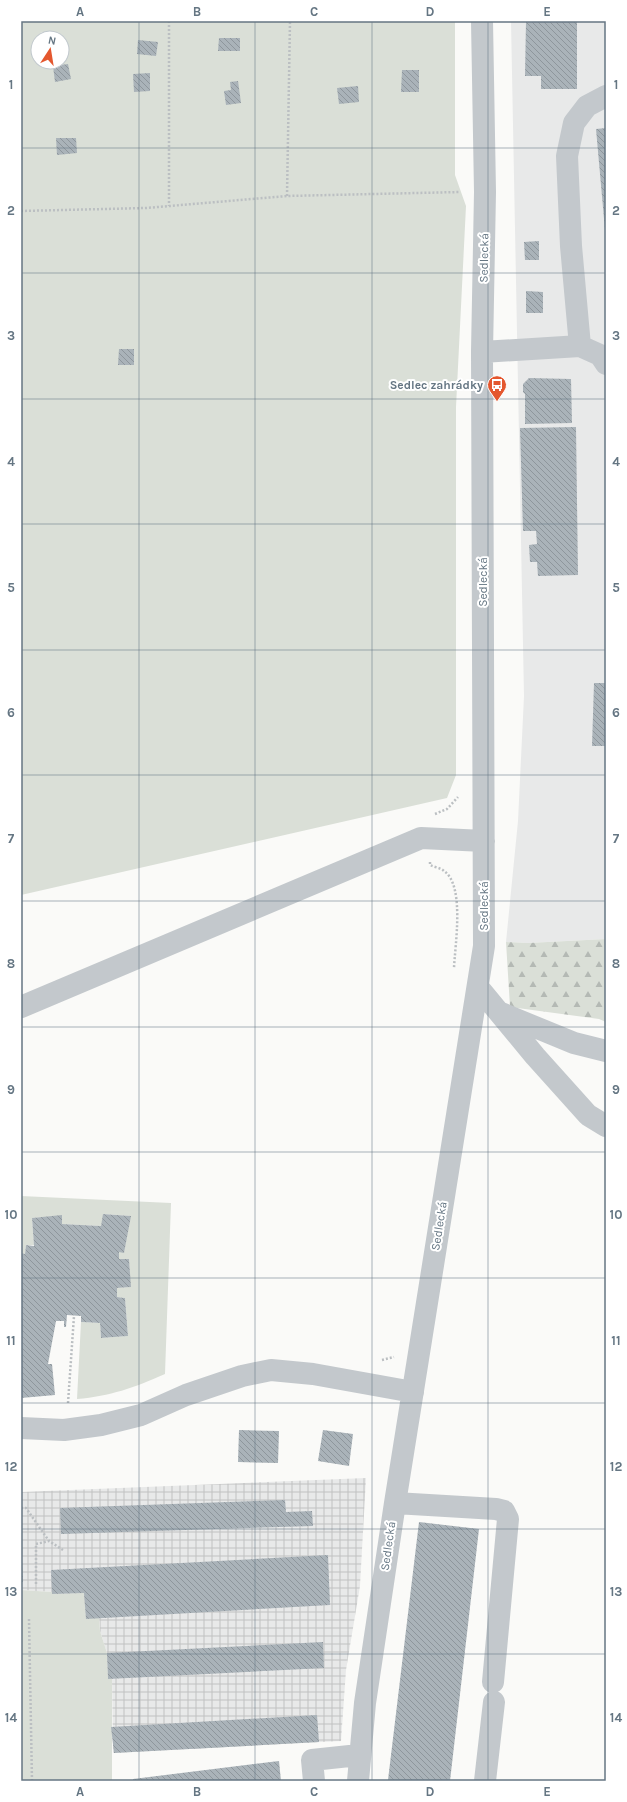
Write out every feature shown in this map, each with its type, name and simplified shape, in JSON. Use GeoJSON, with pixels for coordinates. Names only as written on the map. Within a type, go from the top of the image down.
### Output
{"type":"FeatureCollection","features":[{"type":"Feature","properties":{"kind":"street","name":"Sedlecká"},"geometry":{"type":"LineString","coordinates":[[358,1781],[359,1755],[395,1503],[484,946],[482,352],[484,192],[482,21]]}},
{"type":"Feature","properties":{"kind":"street"},"geometry":{"type":"LineString","coordinates":[[580,346],[571,246],[567,156],[574,123],[587,106],[606,96]]}},
{"type":"Feature","properties":{"kind":"street"},"geometry":{"type":"LineString","coordinates":[[482,352],[580,346],[600,356],[606,364]]}},
{"type":"Feature","properties":{"kind":"street"},"geometry":{"type":"LineString","coordinates":[[21,1007],[421,838],[484,841]]}},
{"type":"Feature","properties":{"kind":"street"},"geometry":{"type":"LineString","coordinates":[[478,987],[534,1056],[588,1116],[606,1126]]}},
{"type":"Feature","properties":{"kind":"street"},"geometry":{"type":"LineString","coordinates":[[500,1013],[574,1043],[606,1051]]}},
{"type":"Feature","properties":{"kind":"street"},"geometry":{"type":"LineString","coordinates":[[21,1428],[64,1430],[101,1425],[141,1415],[186,1395],[242,1376],[271,1370],[313,1374],[413,1392]]}},
{"type":"Feature","properties":{"kind":"street"},"geometry":{"type":"LineString","coordinates":[[395,1503],[496,1509],[504,1511],[508,1518],[494,1692],[485,1781]]}},
{"type":"Feature","properties":{"kind":"street"},"geometry":{"type":"LineString","coordinates":[[314,1781],[312,1760],[359,1755]]}},
{"type":"Feature","properties":{"kind":"path"},"geometry":{"type":"LineString","coordinates":[[168,21],[169,206]]}},
{"type":"Feature","properties":{"kind":"path"},"geometry":{"type":"LineString","coordinates":[[287,196],[290,21]]}},
{"type":"Feature","properties":{"kind":"path"},"geometry":{"type":"LineString","coordinates":[[21,211],[169,206],[287,196],[484,192]]}},
{"type":"Feature","properties":{"kind":"path"},"geometry":{"type":"LineString","coordinates":[[68,1403],[74,1316]]}},
{"type":"Feature","properties":{"kind":"path"},"geometry":{"type":"LineString","coordinates":[[21,1508],[26,1508],[49,1541],[63,1550]]}},
{"type":"Feature","properties":{"kind":"path"},"geometry":{"type":"LineString","coordinates":[[36,1584],[36,1544],[49,1541]]}},
{"type":"Feature","properties":{"kind":"path"},"geometry":{"type":"LineString","coordinates":[[30,1619],[32,1781]]}},
{"type":"Feature","properties":{"kind":"shaded area"},"geometry":{"type":"Polygon","coordinates":[[[511,21],[606,21],[606,939],[528,943],[506,942],[518,821],[524,696],[511,21]]]}},
{"type":"Feature","properties":{"kind":"shaded area"},"geometry":{"type":"Polygon","coordinates":[[[366,1478],[360,1586],[346,1670],[341,1741],[113,1753],[112,1679],[108,1679],[107,1653],[100,1631],[99,1617],[86,1619],[52,1594],[52,1592],[21,1590],[21,1492],[366,1478]]]}},
{"type":"Feature","properties":{"kind":"green space"},"geometry":{"type":"Polygon","coordinates":[[[21,21],[455,21],[455,175],[466,206],[456,407],[456,775],[447,798],[21,895],[21,21]]]}},
{"type":"Feature","properties":{"kind":"green space"},"geometry":{"type":"Polygon","coordinates":[[[606,939],[606,1022],[599,1019],[510,1007],[506,942],[528,943],[606,939]]]}},
{"type":"Feature","properties":{"kind":"green space"},"geometry":{"type":"Polygon","coordinates":[[[21,1196],[171,1203],[165,1374],[122,1391],[101,1396],[77,1399],[81,1322],[100,1323],[101,1338],[128,1336],[125,1298],[117,1297],[117,1288],[130,1287],[129,1259],[119,1259],[119,1252],[124,1252],[130,1216],[104,1214],[101,1226],[62,1224],[62,1216],[32,1218],[34,1245],[26,1245],[25,1254],[21,1253],[21,1196]]]}},
{"type":"Feature","properties":{"kind":"green space"},"geometry":{"type":"Polygon","coordinates":[[[21,1590],[52,1592],[53,1594],[84,1593],[86,1618],[99,1617],[100,1631],[107,1653],[108,1679],[112,1679],[112,1781],[21,1781],[21,1590]]]}},
{"type":"Feature","properties":{"kind":"building"},"geometry":{"type":"Polygon","coordinates":[[[526,21],[577,21],[577,89],[541,89],[541,76],[525,76],[526,21]]]}},
{"type":"Feature","properties":{"kind":"building"},"geometry":{"type":"Polygon","coordinates":[[[219,38],[240,38],[240,51],[218,51],[219,38]]]}},
{"type":"Feature","properties":{"kind":"building"},"geometry":{"type":"Polygon","coordinates":[[[138,40],[158,42],[156,56],[137,54],[138,40]]]}},
{"type":"Feature","properties":{"kind":"building"},"geometry":{"type":"Polygon","coordinates":[[[54,70],[69,70],[71,79],[55,82],[54,70]]]}},
{"type":"Feature","properties":{"kind":"building"},"geometry":{"type":"Polygon","coordinates":[[[402,70],[419,70],[419,92],[401,92],[402,70]]]}},
{"type":"Feature","properties":{"kind":"building"},"geometry":{"type":"Polygon","coordinates":[[[150,73],[150,91],[134,92],[133,74],[150,73]]]}},
{"type":"Feature","properties":{"kind":"building"},"geometry":{"type":"Polygon","coordinates":[[[238,81],[241,103],[226,105],[224,91],[231,90],[230,82],[238,81]]]}},
{"type":"Feature","properties":{"kind":"building"},"geometry":{"type":"Polygon","coordinates":[[[358,86],[359,102],[339,104],[337,88],[358,86]]]}},
{"type":"Feature","properties":{"kind":"building"},"geometry":{"type":"Polygon","coordinates":[[[606,128],[606,230],[605,230],[596,129],[606,128]]]}},
{"type":"Feature","properties":{"kind":"building"},"geometry":{"type":"Polygon","coordinates":[[[56,138],[76,138],[77,153],[57,155],[56,138]]]}},
{"type":"Feature","properties":{"kind":"building"},"geometry":{"type":"Polygon","coordinates":[[[539,241],[539,260],[525,260],[524,242],[539,241]]]}},
{"type":"Feature","properties":{"kind":"building"},"geometry":{"type":"Polygon","coordinates":[[[526,291],[543,292],[543,313],[526,313],[526,291]]]}},
{"type":"Feature","properties":{"kind":"building"},"geometry":{"type":"Polygon","coordinates":[[[119,349],[134,349],[134,365],[118,365],[119,349]]]}},
{"type":"Feature","properties":{"kind":"building"},"geometry":{"type":"Polygon","coordinates":[[[529,378],[571,379],[572,423],[525,424],[525,394],[523,392],[523,384],[529,378]]]}},
{"type":"Feature","properties":{"kind":"building"},"geometry":{"type":"Polygon","coordinates":[[[576,427],[578,575],[538,576],[537,562],[530,562],[529,545],[537,544],[536,531],[523,531],[520,428],[576,427]]]}},
{"type":"Feature","properties":{"kind":"building"},"geometry":{"type":"Polygon","coordinates":[[[594,683],[606,683],[606,746],[592,746],[594,683]]]}},
{"type":"Feature","properties":{"kind":"building"},"geometry":{"type":"Polygon","coordinates":[[[103,1214],[131,1216],[124,1253],[119,1252],[119,1259],[129,1259],[131,1287],[117,1288],[117,1297],[125,1298],[128,1336],[101,1338],[100,1323],[81,1322],[81,1316],[67,1315],[66,1327],[64,1327],[64,1321],[56,1321],[48,1364],[52,1364],[55,1395],[21,1398],[21,1253],[25,1254],[26,1245],[34,1246],[32,1218],[62,1215],[62,1224],[101,1226],[103,1214]]]}},
{"type":"Feature","properties":{"kind":"building"},"geometry":{"type":"Polygon","coordinates":[[[239,1430],[279,1431],[278,1463],[238,1462],[239,1430]]]}},
{"type":"Feature","properties":{"kind":"building"},"geometry":{"type":"Polygon","coordinates":[[[323,1430],[353,1434],[349,1466],[318,1461],[323,1430]]]}},
{"type":"Feature","properties":{"kind":"building"},"geometry":{"type":"Polygon","coordinates":[[[285,1500],[286,1512],[312,1511],[313,1526],[61,1534],[60,1508],[285,1500]]]}},
{"type":"Feature","properties":{"kind":"building"},"geometry":{"type":"Polygon","coordinates":[[[419,1522],[479,1529],[450,1781],[388,1780],[419,1522]]]}},
{"type":"Feature","properties":{"kind":"building"},"geometry":{"type":"Polygon","coordinates":[[[21,1541],[23,1582],[21,1582],[21,1541]]]}},
{"type":"Feature","properties":{"kind":"building"},"geometry":{"type":"Polygon","coordinates":[[[328,1555],[330,1605],[86,1619],[84,1593],[52,1594],[51,1570],[328,1555]]]}},
{"type":"Feature","properties":{"kind":"building"},"geometry":{"type":"Polygon","coordinates":[[[323,1642],[324,1668],[108,1679],[107,1653],[323,1642]]]}},
{"type":"Feature","properties":{"kind":"building"},"geometry":{"type":"Polygon","coordinates":[[[317,1715],[319,1742],[114,1753],[111,1727],[317,1715]]]}},
{"type":"Feature","properties":{"kind":"building"},"geometry":{"type":"Polygon","coordinates":[[[279,1761],[281,1781],[133,1781],[133,1779],[279,1761]]]}},
{"type":"Feature","properties":{"kind":"place","name":"Sedlec zahrádky"},"geometry":{"type":"Point","coordinates":[497,402]}}]}
